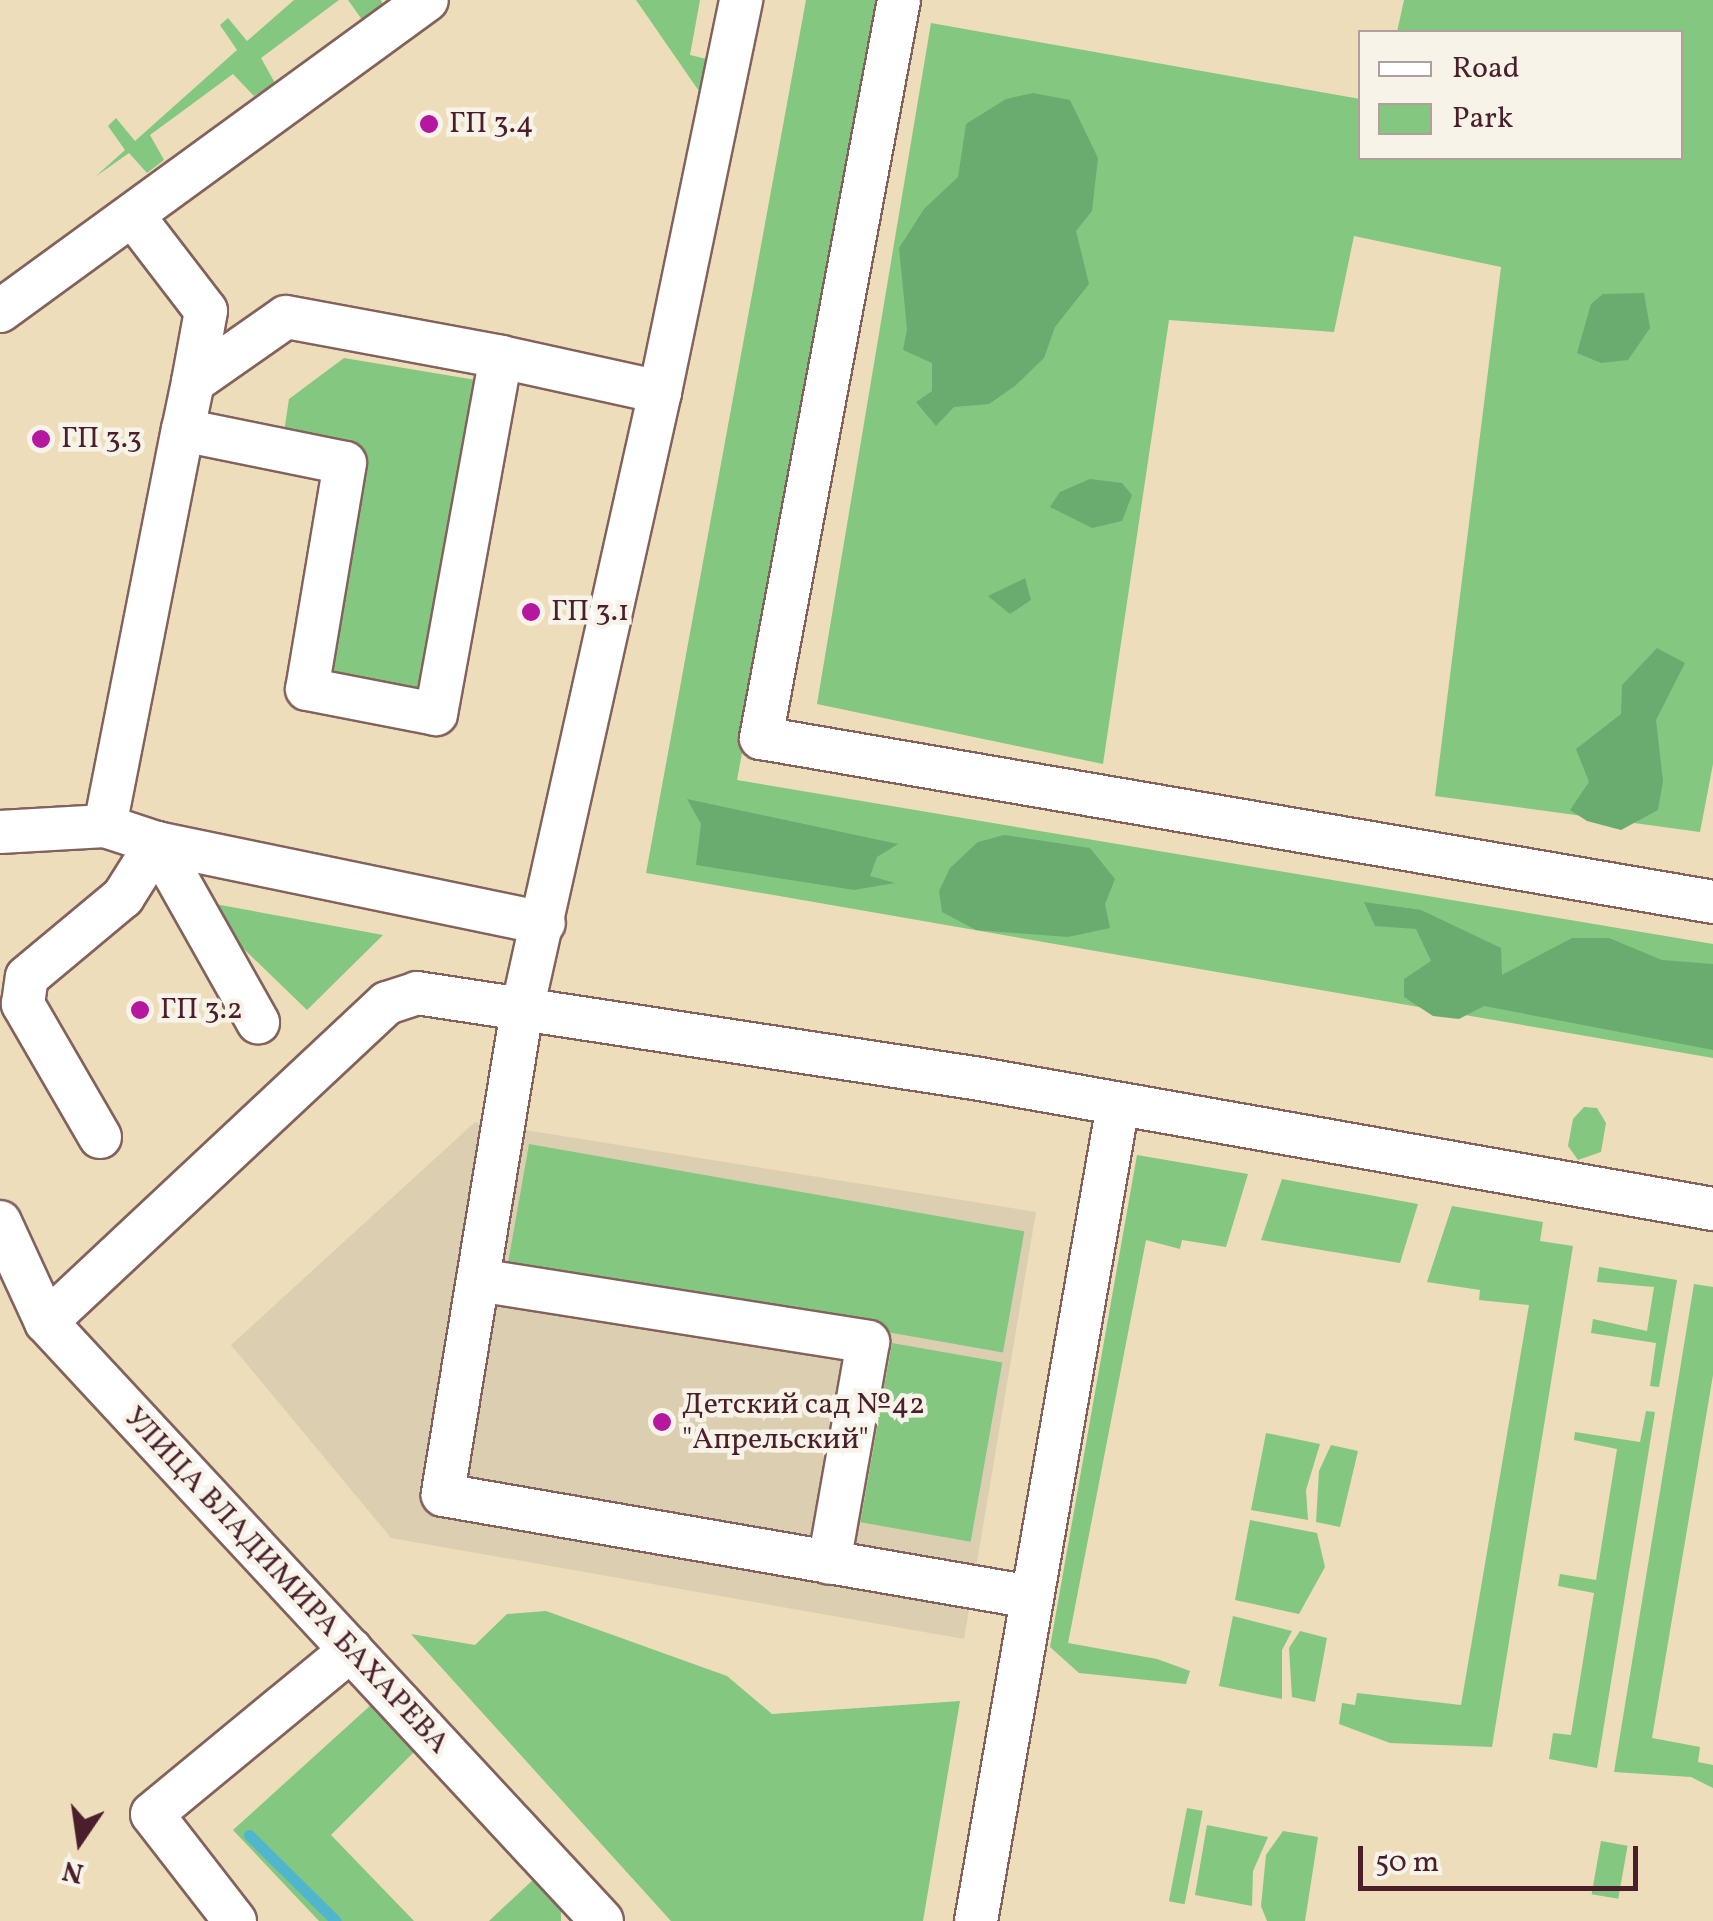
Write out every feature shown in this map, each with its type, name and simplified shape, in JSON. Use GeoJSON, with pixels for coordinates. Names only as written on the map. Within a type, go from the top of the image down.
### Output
{"type":"FeatureCollection","features":[{"type":"Feature","properties":{"kind":"street"},"geometry":{"type":"LineString","coordinates":[[0,311],[428,0]]}},
{"type":"Feature","properties":{"kind":"street"},"geometry":{"type":"LineString","coordinates":[[741,0],[660,392],[522,1010],[443,1495],[1031,1597]]}},
{"type":"Feature","properties":{"kind":"street"},"geometry":{"type":"LineString","coordinates":[[899,0],[761,738],[1713,902]]}},
{"type":"Feature","properties":{"kind":"street"},"geometry":{"type":"LineString","coordinates":[[105,826],[206,311],[134,217]]}},
{"type":"Feature","properties":{"kind":"street"},"geometry":{"type":"LineString","coordinates":[[194,382],[286,318],[660,392]]}},
{"type":"Feature","properties":{"kind":"street"},"geometry":{"type":"LineString","coordinates":[[183,430],[345,463],[307,689],[436,714],[501,358]]}},
{"type":"Feature","properties":{"kind":"street"},"geometry":{"type":"LineString","coordinates":[[0,832],[105,826],[157,843],[544,923]]}},
{"type":"Feature","properties":{"kind":"street"},"geometry":{"type":"LineString","coordinates":[[157,843],[258,1022]]}},
{"type":"Feature","properties":{"kind":"street"},"geometry":{"type":"LineString","coordinates":[[100,1137],[23,1004],[27,977],[124,897],[157,843]]}},
{"type":"Feature","properties":{"kind":"street"},"geometry":{"type":"LineString","coordinates":[[46,1322],[387,1004],[417,993],[1118,1106],[1713,1209]]}},
{"type":"Feature","properties":{"kind":"street"},"geometry":{"type":"LineString","coordinates":[[976,1921],[1118,1106]]}},
{"type":"Feature","properties":{"kind":"street","name":"УЛИЦА ВЛАДИМИРА БАХАРЕВА"},"geometry":{"type":"LineString","coordinates":[[0,1222],[46,1322],[602,1921]]}},
{"type":"Feature","properties":{"kind":"street"},"geometry":{"type":"LineString","coordinates":[[478,1280],[868,1342],[829,1563]]}},
{"type":"Feature","properties":{"kind":"street"},"geometry":{"type":"LineString","coordinates":[[235,1921],[152,1814],[351,1650]]}},
{"type":"Feature","properties":{"kind":"shaded area"},"geometry":{"type":"Polygon","coordinates":[[[475,1122],[1036,1212],[964,1639],[391,1538],[231,1345],[475,1122]]]}},
{"type":"Feature","properties":{"kind":"green space"},"geometry":{"type":"Polygon","coordinates":[[[294,0],[339,0],[261,58],[275,83],[254,96],[233,74],[150,135],[164,160],[147,173],[129,153],[95,177],[125,150],[108,126],[116,118],[135,141],[237,50],[220,25],[228,18],[247,41],[294,0]]]}},
{"type":"Feature","properties":{"kind":"green space"},"geometry":{"type":"Polygon","coordinates":[[[348,0],[381,0],[384,7],[363,21],[348,0]]]}},
{"type":"Feature","properties":{"kind":"green space"},"geometry":{"type":"Polygon","coordinates":[[[636,0],[700,0],[690,55],[719,62],[710,107],[636,0]]]}},
{"type":"Feature","properties":{"kind":"green space"},"geometry":{"type":"Polygon","coordinates":[[[806,0],[881,0],[737,780],[1713,944],[1713,1058],[646,873],[806,0]]]}},
{"type":"Feature","properties":{"kind":"green space"},"geometry":{"type":"Polygon","coordinates":[[[1404,0],[1713,0],[1713,764],[1700,832],[1435,796],[1501,267],[1354,236],[1334,332],[1169,320],[1103,764],[817,704],[931,23],[1358,99],[1358,160],[1683,160],[1683,30],[1397,30],[1404,0]]]}},
{"type":"Feature","properties":{"kind":"green space"},"geometry":{"type":"Polygon","coordinates":[[[1033,93],[1070,100],[1098,158],[1092,211],[1076,231],[1089,284],[1055,327],[1044,358],[1015,386],[989,404],[954,407],[936,426],[916,402],[932,391],[932,363],[903,350],[907,329],[899,248],[924,209],[958,177],[966,124],[1006,99],[1033,93]]]}},
{"type":"Feature","properties":{"kind":"green space"},"geometry":{"type":"Polygon","coordinates":[[[1644,293],[1650,328],[1628,360],[1601,363],[1577,353],[1591,304],[1603,294],[1644,293]]]}},
{"type":"Feature","properties":{"kind":"green space"},"geometry":{"type":"Polygon","coordinates":[[[344,358],[482,381],[423,699],[329,680],[363,454],[284,432],[289,399],[344,358]]]}},
{"type":"Feature","properties":{"kind":"green space"},"geometry":{"type":"Polygon","coordinates":[[[1090,479],[1122,483],[1132,495],[1122,521],[1092,528],[1050,507],[1060,492],[1090,479]]]}},
{"type":"Feature","properties":{"kind":"green space"},"geometry":{"type":"Polygon","coordinates":[[[1025,578],[1031,600],[1010,614],[988,596],[1025,578]]]}},
{"type":"Feature","properties":{"kind":"green space"},"geometry":{"type":"Polygon","coordinates":[[[1657,648],[1685,663],[1656,720],[1663,781],[1658,810],[1621,830],[1587,821],[1570,810],[1589,782],[1576,749],[1621,714],[1622,685],[1657,648]]]}},
{"type":"Feature","properties":{"kind":"green space"},"geometry":{"type":"Polygon","coordinates":[[[687,799],[898,844],[877,857],[870,876],[895,883],[854,890],[696,865],[701,824],[687,799]]]}},
{"type":"Feature","properties":{"kind":"green space"},"geometry":{"type":"Polygon","coordinates":[[[1004,835],[1090,848],[1115,879],[1105,904],[1110,928],[1068,937],[976,930],[942,912],[939,891],[950,868],[978,842],[1004,835]]]}},
{"type":"Feature","properties":{"kind":"green space"},"geometry":{"type":"Polygon","coordinates":[[[193,900],[383,935],[307,1010],[193,900]]]}},
{"type":"Feature","properties":{"kind":"green space"},"geometry":{"type":"Polygon","coordinates":[[[1364,902],[1421,910],[1501,948],[1502,975],[1572,938],[1609,938],[1662,960],[1713,964],[1713,1050],[1484,1006],[1459,1019],[1433,1016],[1404,997],[1404,979],[1431,961],[1416,929],[1375,926],[1364,902]]]}},
{"type":"Feature","properties":{"kind":"green space"},"geometry":{"type":"Polygon","coordinates":[[[1584,1107],[1597,1108],[1606,1123],[1601,1152],[1578,1160],[1568,1146],[1573,1119],[1584,1107]]]}},
{"type":"Feature","properties":{"kind":"green space"},"geometry":{"type":"Polygon","coordinates":[[[529,1144],[1024,1231],[1003,1352],[508,1265],[529,1144]]]}},
{"type":"Feature","properties":{"kind":"green space"},"geometry":{"type":"Polygon","coordinates":[[[1137,1155],[1248,1174],[1226,1247],[1182,1240],[1180,1249],[1146,1240],[1068,1643],[1157,1659],[1190,1671],[1186,1684],[1079,1673],[1050,1647],[1137,1155]]]}},
{"type":"Feature","properties":{"kind":"green space"},"geometry":{"type":"Polygon","coordinates":[[[1282,1179],[1418,1204],[1400,1263],[1261,1240],[1282,1179]]]}},
{"type":"Feature","properties":{"kind":"green space"},"geometry":{"type":"Polygon","coordinates":[[[1452,1206],[1543,1222],[1540,1241],[1573,1246],[1492,1747],[1390,1743],[1339,1724],[1342,1703],[1355,1705],[1357,1693],[1461,1705],[1529,1305],[1479,1300],[1480,1290],[1427,1282],[1452,1206]]]}},
{"type":"Feature","properties":{"kind":"green space"},"geometry":{"type":"Polygon","coordinates":[[[1599,1267],[1677,1280],[1659,1387],[1650,1386],[1656,1343],[1591,1333],[1593,1319],[1647,1331],[1654,1287],[1597,1282],[1599,1267]]]}},
{"type":"Feature","properties":{"kind":"green space"},"geometry":{"type":"Polygon","coordinates":[[[1694,1284],[1713,1287],[1713,1375],[1652,1738],[1700,1747],[1698,1762],[1713,1765],[1713,1788],[1691,1777],[1614,1772],[1694,1284]]]}},
{"type":"Feature","properties":{"kind":"green space"},"geometry":{"type":"Polygon","coordinates":[[[892,1343],[1002,1362],[971,1542],[860,1522],[892,1343]]]}},
{"type":"Feature","properties":{"kind":"green space"},"geometry":{"type":"Polygon","coordinates":[[[1646,1411],[1655,1412],[1597,1768],[1549,1759],[1553,1733],[1571,1735],[1594,1593],[1558,1586],[1560,1574],[1596,1580],[1617,1449],[1574,1440],[1575,1432],[1640,1442],[1646,1411]]]}},
{"type":"Feature","properties":{"kind":"green space"},"geometry":{"type":"Polygon","coordinates":[[[1266,1433],[1320,1444],[1306,1490],[1308,1520],[1251,1510],[1266,1433]]]}},
{"type":"Feature","properties":{"kind":"green space"},"geometry":{"type":"Polygon","coordinates":[[[1331,1445],[1358,1451],[1340,1527],[1316,1522],[1319,1471],[1331,1445]]]}},
{"type":"Feature","properties":{"kind":"green space"},"geometry":{"type":"Polygon","coordinates":[[[1250,1520],[1317,1533],[1325,1567],[1299,1614],[1235,1600],[1250,1520]]]}},
{"type":"Feature","properties":{"kind":"green space"},"geometry":{"type":"Polygon","coordinates":[[[546,1611],[727,1676],[772,1714],[960,1701],[923,1921],[671,1921],[411,1634],[475,1645],[507,1614],[546,1611]]]}},
{"type":"Feature","properties":{"kind":"green space"},"geometry":{"type":"Polygon","coordinates":[[[1233,1616],[1292,1631],[1282,1650],[1282,1699],[1219,1686],[1233,1616]]]}},
{"type":"Feature","properties":{"kind":"green space"},"geometry":{"type":"Polygon","coordinates":[[[1300,1631],[1327,1638],[1315,1702],[1292,1697],[1289,1648],[1300,1631]]]}},
{"type":"Feature","properties":{"kind":"green space"},"geometry":{"type":"Polygon","coordinates":[[[372,1704],[415,1751],[331,1835],[414,1921],[319,1921],[233,1830],[372,1704]]]}},
{"type":"Feature","properties":{"kind":"green space"},"geometry":{"type":"Polygon","coordinates":[[[1187,1808],[1203,1811],[1185,1904],[1169,1901],[1187,1808]]]}},
{"type":"Feature","properties":{"kind":"green space"},"geometry":{"type":"Polygon","coordinates":[[[1207,1825],[1268,1837],[1253,1871],[1252,1906],[1195,1895],[1207,1825]]]}},
{"type":"Feature","properties":{"kind":"green space"},"geometry":{"type":"Polygon","coordinates":[[[1283,1831],[1318,1837],[1305,1921],[1267,1921],[1261,1906],[1266,1855],[1283,1831]]]}},
{"type":"Feature","properties":{"kind":"green space"},"geometry":{"type":"Polygon","coordinates":[[[1601,1841],[1628,1846],[1618,1899],[1592,1894],[1601,1841]]]}},
{"type":"Feature","properties":{"kind":"green space"},"geometry":{"type":"Polygon","coordinates":[[[536,1877],[561,1910],[561,1921],[489,1921],[536,1877]]]}},
{"type":"Feature","properties":{"kind":"waterway"},"geometry":{"type":"LineString","coordinates":[[249,1835],[336,1921]]}},
{"type":"Feature","properties":{"kind":"place","name":"ГП 3.4"},"geometry":{"type":"Point","coordinates":[429,124]}},
{"type":"Feature","properties":{"kind":"place","name":"ГП 3.3"},"geometry":{"type":"Point","coordinates":[41,439]}},
{"type":"Feature","properties":{"kind":"place","name":"ГП 3.1"},"geometry":{"type":"Point","coordinates":[531,612]}},
{"type":"Feature","properties":{"kind":"place","name":"ГП 3.2"},"geometry":{"type":"Point","coordinates":[140,1010]}},
{"type":"Feature","properties":{"kind":"place","name":"Детский сад №42 \"Апрельский\""},"geometry":{"type":"Point","coordinates":[662,1422]}}]}
